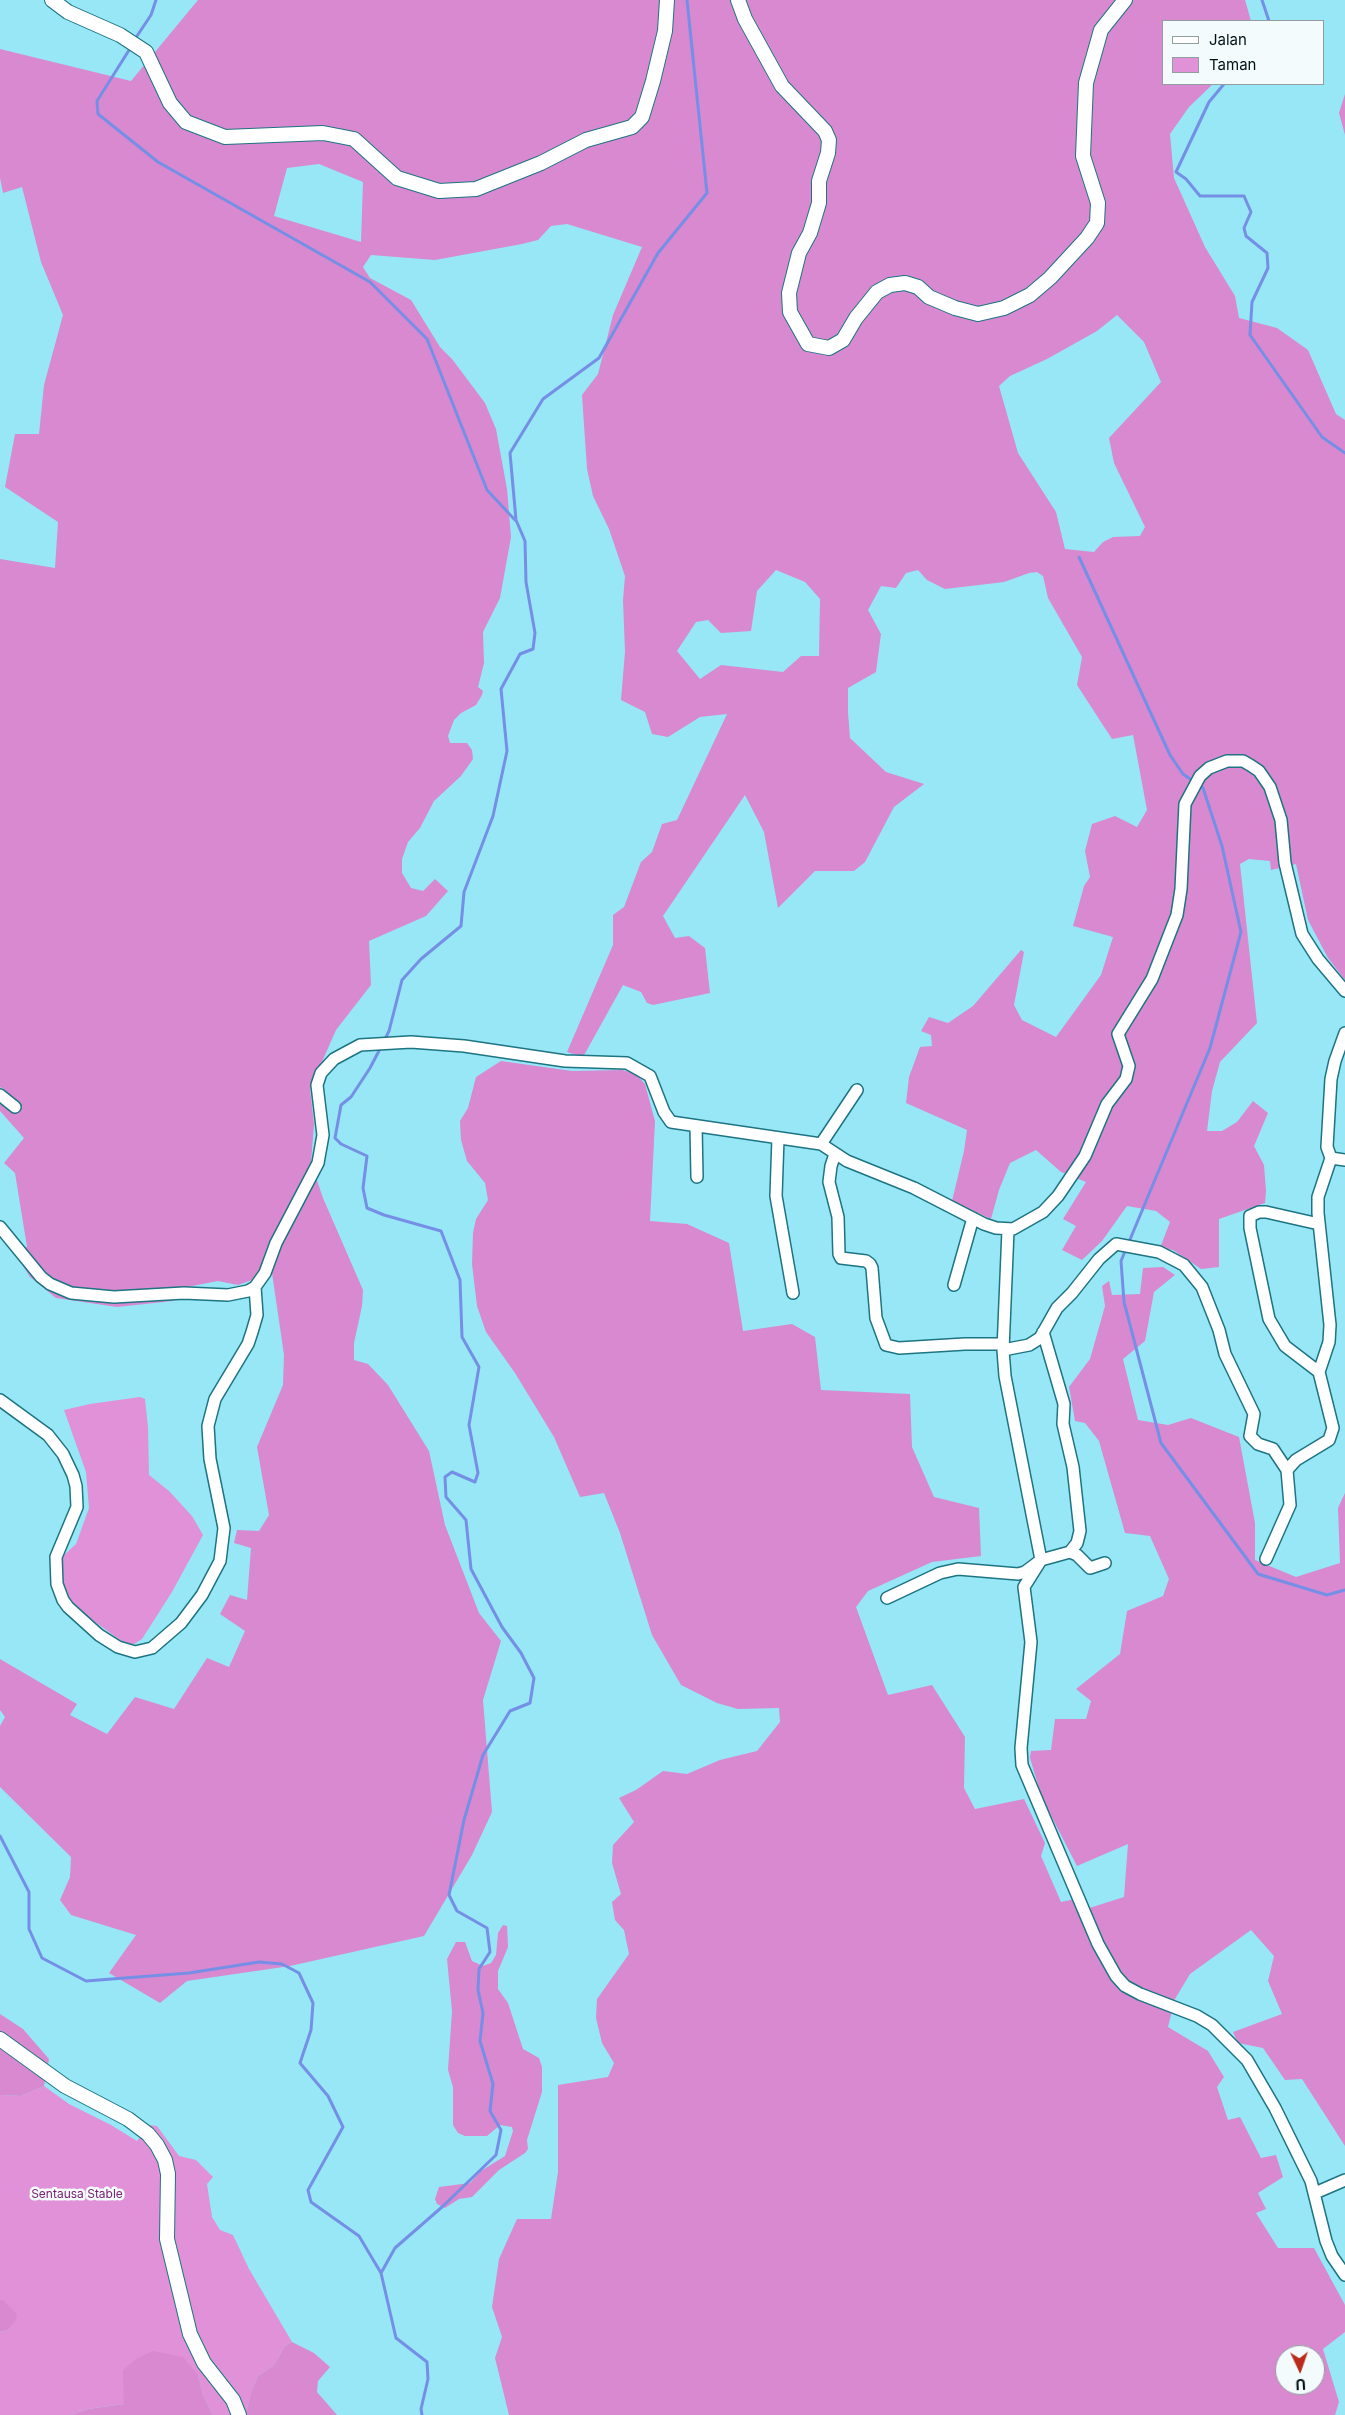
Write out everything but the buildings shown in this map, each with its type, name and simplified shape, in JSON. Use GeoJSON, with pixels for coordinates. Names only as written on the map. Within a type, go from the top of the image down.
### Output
{"type":"FeatureCollection","features":[{"type":"Feature","properties":{"kind":"street"},"geometry":{"type":"LineString","coordinates":[[52,0],[68,12],[120,35],[146,52],[170,103],[186,122],[225,137],[323,132],[354,139],[396,178],[439,191],[476,189],[540,163],[586,140],[632,127],[642,117],[665,31],[667,0]]}},
{"type":"Feature","properties":{"kind":"street"},"geometry":{"type":"LineString","coordinates":[[738,0],[745,19],[782,86],[825,132],[829,140],[828,153],[819,181],[819,203],[810,233],[799,253],[789,293],[790,312],[808,344],[829,348],[843,340],[856,318],[877,292],[890,285],[905,283],[918,287],[929,297],[955,308],[978,314],[1004,308],[1030,295],[1087,238],[1096,223],[1098,203],[1083,156],[1086,83],[1101,30],[1125,0]]}},
{"type":"Feature","properties":{"kind":"street"},"geometry":{"type":"LineString","coordinates":[[0,1227],[41,1277],[50,1284],[71,1293],[114,1297],[184,1293],[228,1295],[239,1294],[255,1287],[265,1273],[276,1243],[318,1163],[324,1135],[317,1085],[321,1073],[341,1054],[360,1045],[390,1042],[446,1044],[565,1061],[627,1063],[650,1076],[664,1112],[671,1122],[821,1144],[835,1154],[857,1165],[914,1188],[996,1228],[1008,1230],[1024,1224],[1043,1212],[1058,1196],[1084,1156],[1107,1104],[1126,1079],[1129,1066],[1118,1034],[1152,979],[1172,931],[1181,889],[1185,804],[1197,780],[1218,763],[1236,760],[1250,765],[1265,778],[1278,811],[1285,863],[1302,934],[1318,959],[1345,991]]}},
{"type":"Feature","properties":{"kind":"street"},"geometry":{"type":"LineString","coordinates":[[1287,1470],[1296,1460],[1329,1440],[1332,1433],[1333,1422],[1319,1372],[1329,1342],[1330,1325],[1319,1224],[1318,1197],[1331,1158],[1327,1147],[1332,1079],[1335,1061],[1345,1033]]}},
{"type":"Feature","properties":{"kind":"street"},"geometry":{"type":"LineString","coordinates":[[821,1144],[857,1090]]}},
{"type":"Feature","properties":{"kind":"street"},"geometry":{"type":"LineString","coordinates":[[0,1095],[15,1107]]}},
{"type":"Feature","properties":{"kind":"street"},"geometry":{"type":"LineString","coordinates":[[696,1126],[697,1177]]}},
{"type":"Feature","properties":{"kind":"street"},"geometry":{"type":"LineString","coordinates":[[778,1138],[776,1196],[792,1293]]}},
{"type":"Feature","properties":{"kind":"street"},"geometry":{"type":"LineString","coordinates":[[835,1154],[829,1182],[838,1217],[839,1254],[841,1258],[866,1261],[870,1264],[872,1268],[876,1318],[886,1345],[899,1348],[965,1344],[1003,1347],[1029,1345],[1040,1338],[1057,1308],[1099,1260],[1116,1244],[1136,1246],[1159,1252],[1184,1265],[1202,1287],[1219,1330],[1225,1354],[1254,1414],[1250,1436],[1258,1444],[1273,1449],[1287,1470],[1290,1505],[1266,1559]]}},
{"type":"Feature","properties":{"kind":"street"},"geometry":{"type":"LineString","coordinates":[[1331,1158],[1345,1160]]}},
{"type":"Feature","properties":{"kind":"street"},"geometry":{"type":"LineString","coordinates":[[1319,1224],[1266,1212],[1251,1214],[1250,1220],[1269,1319],[1285,1346],[1297,1358],[1319,1372]]}},
{"type":"Feature","properties":{"kind":"street"},"geometry":{"type":"LineString","coordinates":[[954,1285],[973,1218]]}},
{"type":"Feature","properties":{"kind":"street"},"geometry":{"type":"LineString","coordinates":[[1008,1230],[1003,1347],[1006,1386],[1041,1560],[1024,1587],[1031,1642],[1021,1748],[1022,1765],[1098,1944],[1116,1976],[1125,1986],[1197,2016],[1212,2025],[1247,2060],[1275,2108],[1311,2181],[1326,2241],[1332,2256],[1345,2275]]}},
{"type":"Feature","properties":{"kind":"street"},"geometry":{"type":"LineString","coordinates":[[0,1400],[48,1435],[63,1454],[73,1475],[76,1486],[77,1507],[56,1558],[57,1584],[63,1600],[99,1635],[118,1647],[135,1652],[152,1648],[181,1623],[202,1595],[220,1561],[224,1528],[210,1459],[208,1426],[216,1399],[248,1344],[257,1315],[255,1287]]}},
{"type":"Feature","properties":{"kind":"street"},"geometry":{"type":"LineString","coordinates":[[887,1598],[949,1571],[966,1569],[1018,1574],[1041,1560],[1070,1552],[1077,1543],[1080,1531],[1073,1467],[1063,1424],[1064,1404],[1043,1332]]}},
{"type":"Feature","properties":{"kind":"street"},"geometry":{"type":"LineString","coordinates":[[1070,1552],[1077,1555],[1090,1568],[1105,1563]]}},
{"type":"Feature","properties":{"kind":"street"},"geometry":{"type":"LineString","coordinates":[[0,2039],[65,2086],[128,2119],[148,2134],[157,2145],[168,2174],[167,2239],[190,2334],[204,2363],[233,2400],[239,2415]]}},
{"type":"Feature","properties":{"kind":"street"},"geometry":{"type":"LineString","coordinates":[[1315,2193],[1345,2180]]}},
{"type":"Feature","properties":{"kind":"green space"},"geometry":{"type":"Polygon","coordinates":[[[140,1397],[145,1399],[148,1427],[149,1475],[169,1491],[192,1516],[203,1535],[172,1592],[142,1639],[134,1644],[127,1645],[73,1606],[60,1578],[63,1556],[76,1544],[89,1508],[86,1472],[64,1410],[90,1404],[140,1397]]]}},
{"type":"Feature","properties":{"kind":"green space","name":"Sentausa Stable"},"geometry":{"type":"Polygon","coordinates":[[[44,2086],[69,2104],[111,2125],[137,2141],[149,2125],[157,2126],[179,2156],[196,2160],[213,2177],[207,2184],[212,2217],[220,2230],[233,2235],[249,2269],[292,2342],[285,2346],[274,2365],[258,2376],[251,2392],[247,2409],[239,2415],[213,2415],[203,2395],[198,2375],[124,2404],[88,2409],[71,2415],[0,2415],[0,2332],[7,2330],[2,2299],[0,2300],[0,2095],[21,2096],[44,2086]]]}},
{"type":"Feature","properties":{"kind":"shaded area"},"geometry":{"type":"Polygon","coordinates":[[[198,0],[1245,0],[1251,20],[1162,20],[1162,85],[1212,85],[1189,107],[1170,134],[1174,178],[1205,247],[1235,296],[1239,318],[1277,328],[1308,350],[1336,414],[1345,420],[1345,980],[1328,958],[1308,920],[1296,864],[1271,870],[1270,861],[1249,859],[1240,864],[1257,1023],[1220,1062],[1212,1091],[1207,1131],[1222,1131],[1237,1122],[1253,1101],[1268,1113],[1254,1146],[1264,1165],[1265,1203],[1219,1219],[1219,1267],[1201,1269],[1173,1250],[1160,1248],[1170,1222],[1156,1211],[1127,1206],[1102,1241],[1082,1260],[1062,1250],[1076,1226],[1063,1219],[1086,1182],[1061,1172],[1036,1150],[1010,1163],[999,1190],[991,1219],[952,1201],[967,1130],[906,1103],[909,1077],[920,1047],[932,1046],[931,1035],[921,1031],[929,1017],[948,1023],[973,1006],[1021,950],[1024,952],[1014,1005],[1022,1020],[1056,1037],[1101,975],[1113,937],[1073,926],[1084,886],[1090,877],[1085,851],[1092,824],[1115,816],[1137,827],[1147,810],[1133,735],[1112,739],[1077,685],[1082,657],[1048,598],[1043,576],[1037,572],[1029,573],[1004,582],[945,589],[927,580],[918,570],[906,573],[896,588],[881,586],[868,610],[881,634],[876,672],[848,688],[850,738],[886,772],[924,784],[894,807],[865,862],[854,871],[815,871],[778,908],[764,832],[745,795],[663,916],[675,938],[689,936],[705,948],[710,993],[653,1005],[647,1003],[641,992],[623,985],[583,1057],[567,1052],[613,945],[613,915],[624,907],[641,862],[652,852],[662,824],[677,820],[727,714],[700,717],[668,737],[652,734],[645,712],[621,700],[625,652],[623,600],[625,576],[609,529],[593,496],[587,469],[582,395],[598,374],[613,315],[642,247],[567,224],[551,226],[538,240],[435,260],[371,255],[363,267],[370,278],[411,300],[440,347],[452,359],[485,403],[496,429],[507,489],[511,537],[500,598],[483,632],[484,663],[478,687],[483,691],[482,695],[476,705],[461,713],[454,720],[448,736],[450,743],[467,743],[472,750],[473,759],[461,776],[434,801],[420,828],[408,842],[402,859],[402,873],[411,888],[423,891],[435,879],[448,891],[426,916],[369,941],[371,985],[336,1030],[310,1089],[314,1124],[311,1163],[323,1198],[363,1290],[362,1306],[354,1343],[354,1360],[368,1364],[388,1385],[429,1451],[445,1525],[479,1613],[501,1641],[483,1700],[492,1812],[472,1855],[424,1936],[290,1966],[187,1981],[160,2003],[109,1973],[136,1935],[71,1915],[60,1900],[70,1877],[71,1857],[0,1787],[0,1726],[5,1717],[0,1710],[0,1659],[77,1704],[70,1715],[107,1734],[135,1697],[174,1709],[207,1658],[229,1667],[245,1631],[220,1614],[230,1595],[247,1600],[251,1548],[234,1543],[237,1530],[259,1531],[269,1515],[257,1447],[283,1385],[284,1355],[272,1273],[238,1285],[218,1281],[182,1288],[173,1301],[117,1307],[56,1298],[30,1277],[12,1249],[27,1247],[15,1173],[4,1163],[24,1138],[0,1111],[0,1098],[5,1090],[0,1087],[0,559],[55,568],[58,522],[5,487],[15,434],[39,434],[44,385],[63,315],[41,262],[22,187],[3,193],[0,178],[0,49],[131,81],[198,0]],[[319,164],[287,168],[274,216],[361,242],[363,182],[319,164]],[[1117,315],[1097,331],[1047,359],[1010,376],[999,386],[1018,453],[1056,512],[1065,549],[1094,552],[1103,542],[1113,537],[1140,536],[1145,527],[1114,463],[1109,438],[1161,382],[1144,342],[1117,315]],[[776,570],[757,591],[751,631],[721,633],[708,620],[696,622],[677,651],[700,679],[721,665],[783,672],[801,656],[819,656],[820,599],[805,582],[776,570]]]}},
{"type":"Feature","properties":{"kind":"shaded area"},"geometry":{"type":"Polygon","coordinates":[[[1345,94],[1345,135],[1339,113],[1345,94]]]}},
{"type":"Feature","properties":{"kind":"shaded area"},"geometry":{"type":"Polygon","coordinates":[[[501,1061],[572,1071],[622,1070],[635,1073],[645,1084],[655,1121],[650,1221],[687,1224],[729,1243],[743,1331],[792,1324],[815,1337],[821,1390],[910,1394],[912,1447],[934,1497],[979,1508],[981,1556],[932,1562],[868,1591],[856,1607],[888,1695],[932,1685],[965,1737],[964,1788],[975,1809],[1024,1799],[1045,1843],[1041,1856],[1061,1902],[1075,1899],[1080,1911],[1124,1897],[1128,1844],[1077,1866],[1042,1798],[1030,1758],[1031,1751],[1051,1750],[1055,1719],[1086,1719],[1091,1701],[1076,1689],[1120,1654],[1127,1611],[1163,1596],[1169,1579],[1150,1536],[1125,1533],[1099,1441],[1085,1423],[1075,1421],[1069,1387],[1090,1359],[1105,1306],[1102,1286],[1109,1281],[1112,1295],[1140,1294],[1143,1268],[1163,1267],[1175,1275],[1154,1292],[1145,1341],[1123,1359],[1138,1420],[1168,1425],[1191,1418],[1239,1437],[1255,1523],[1255,1560],[1296,1577],[1340,1563],[1338,1508],[1345,1493],[1345,2146],[1302,2079],[1285,2080],[1263,2048],[1238,2043],[1233,2032],[1282,2014],[1268,1981],[1274,1956],[1251,1930],[1190,1974],[1175,1999],[1168,2027],[1208,2051],[1224,2077],[1217,2087],[1228,2120],[1240,2117],[1261,2158],[1276,2155],[1283,2177],[1258,2193],[1266,2209],[1256,2213],[1278,2248],[1314,2248],[1345,2305],[1345,2332],[1325,2347],[1325,2345],[1275,2345],[1275,2395],[1325,2395],[1325,2356],[1339,2402],[1335,2415],[509,2415],[495,2358],[502,2337],[492,2307],[499,2259],[517,2219],[551,2219],[558,2172],[558,2085],[608,2077],[614,2063],[602,2043],[596,2018],[597,1999],[629,1954],[624,1930],[615,1920],[612,1902],[621,1894],[612,1863],[613,1845],[634,1822],[619,1798],[636,1790],[663,1771],[687,1774],[720,1760],[757,1751],[780,1722],[779,1708],[738,1709],[717,1703],[681,1685],[652,1635],[620,1533],[604,1493],[580,1497],[554,1437],[515,1373],[486,1332],[477,1306],[472,1264],[473,1233],[476,1219],[488,1200],[485,1183],[467,1161],[461,1140],[460,1121],[468,1108],[476,1077],[501,1061]]]}},
{"type":"Feature","properties":{"kind":"shaded area"},"geometry":{"type":"Polygon","coordinates":[[[503,1925],[507,1926],[508,1947],[498,1971],[498,1989],[508,2003],[523,2049],[539,2058],[542,2067],[542,2092],[527,2140],[528,2149],[525,2153],[499,2170],[472,2197],[459,2199],[445,2208],[437,2204],[435,2199],[439,2187],[470,2183],[481,2171],[505,2156],[513,2131],[512,2127],[500,2125],[487,2136],[465,2136],[458,2133],[453,2125],[453,2087],[448,2070],[452,2011],[447,1959],[456,1942],[465,1942],[472,1961],[483,1966],[491,1963],[496,1955],[498,1933],[503,1925]]]}},
{"type":"Feature","properties":{"kind":"shaded area"},"geometry":{"type":"Polygon","coordinates":[[[0,2014],[23,2029],[49,2059],[44,2086],[21,2096],[0,2095],[0,2014]]]}},
{"type":"Feature","properties":{"kind":"shaded area"},"geometry":{"type":"Polygon","coordinates":[[[2,2299],[17,2314],[15,2322],[7,2330],[0,2332],[0,2300],[2,2299]]]}},
{"type":"Feature","properties":{"kind":"shaded area"},"geometry":{"type":"Polygon","coordinates":[[[292,2342],[314,2353],[330,2367],[318,2381],[317,2392],[337,2415],[239,2415],[247,2409],[251,2392],[258,2376],[274,2365],[285,2346],[292,2342]]]}},
{"type":"Feature","properties":{"kind":"shaded area"},"geometry":{"type":"Polygon","coordinates":[[[153,2351],[183,2357],[198,2375],[203,2395],[213,2415],[71,2415],[88,2409],[124,2404],[123,2370],[136,2359],[153,2351]]]}},
{"type":"Feature","properties":{"kind":"waterway"},"geometry":{"type":"LineString","coordinates":[[135,39],[151,15],[156,0]]}},
{"type":"Feature","properties":{"kind":"waterway"},"geometry":{"type":"LineString","coordinates":[[384,1041],[389,1031],[402,980],[421,959],[461,926],[464,892],[493,816],[507,751],[501,689],[520,654],[533,649],[535,633],[526,582],[525,541],[516,520],[510,453],[543,399],[599,358],[658,253],[707,193],[687,0]]}},
{"type":"Feature","properties":{"kind":"waterway"},"geometry":{"type":"LineString","coordinates":[[1262,0],[1269,20]]}},
{"type":"Feature","properties":{"kind":"waterway"},"geometry":{"type":"LineString","coordinates":[[131,47],[97,101],[98,114],[158,162],[370,282],[427,339],[487,490],[515,520]]}},
{"type":"Feature","properties":{"kind":"waterway"},"geometry":{"type":"LineString","coordinates":[[1223,85],[1209,102],[1176,172],[1186,179],[1200,196],[1244,196],[1251,212],[1244,228],[1246,236],[1267,253],[1268,268],[1252,302],[1250,335],[1322,437],[1345,453]]}},
{"type":"Feature","properties":{"kind":"waterway"},"geometry":{"type":"LineString","coordinates":[[1079,557],[1170,755],[1183,774],[1203,788],[1222,846],[1241,932],[1210,1048],[1121,1261],[1124,1302],[1161,1443],[1258,1574],[1327,1595],[1345,1590]]}},
{"type":"Feature","properties":{"kind":"waterway"},"geometry":{"type":"LineString","coordinates":[[381,1047],[351,1097],[341,1105],[335,1138],[341,1144],[367,1156],[363,1188],[367,1208],[384,1215],[441,1231],[460,1280],[462,1337],[479,1367],[469,1425],[478,1473],[475,1482],[452,1472],[445,1477],[446,1497],[466,1520],[471,1569],[502,1627],[521,1653],[534,1678],[530,1703],[510,1711],[483,1755],[464,1820],[449,1895],[457,1911],[487,1928],[490,1952],[479,1969],[478,1990],[483,2013],[480,2041],[493,2084],[490,2111],[501,2130],[496,2155],[442,2207],[395,2248],[381,2273]]}},
{"type":"Feature","properties":{"kind":"waterway"},"geometry":{"type":"LineString","coordinates":[[0,1836],[29,1892],[29,1929],[42,1958],[86,1981],[189,1973],[259,1962],[282,1964],[299,1973],[313,2003],[311,2030],[300,2063],[328,2096],[343,2127],[308,2190],[311,2202],[359,2236],[381,2273],[396,2338],[427,2362],[428,2379],[421,2409],[422,2415]]}}]}
